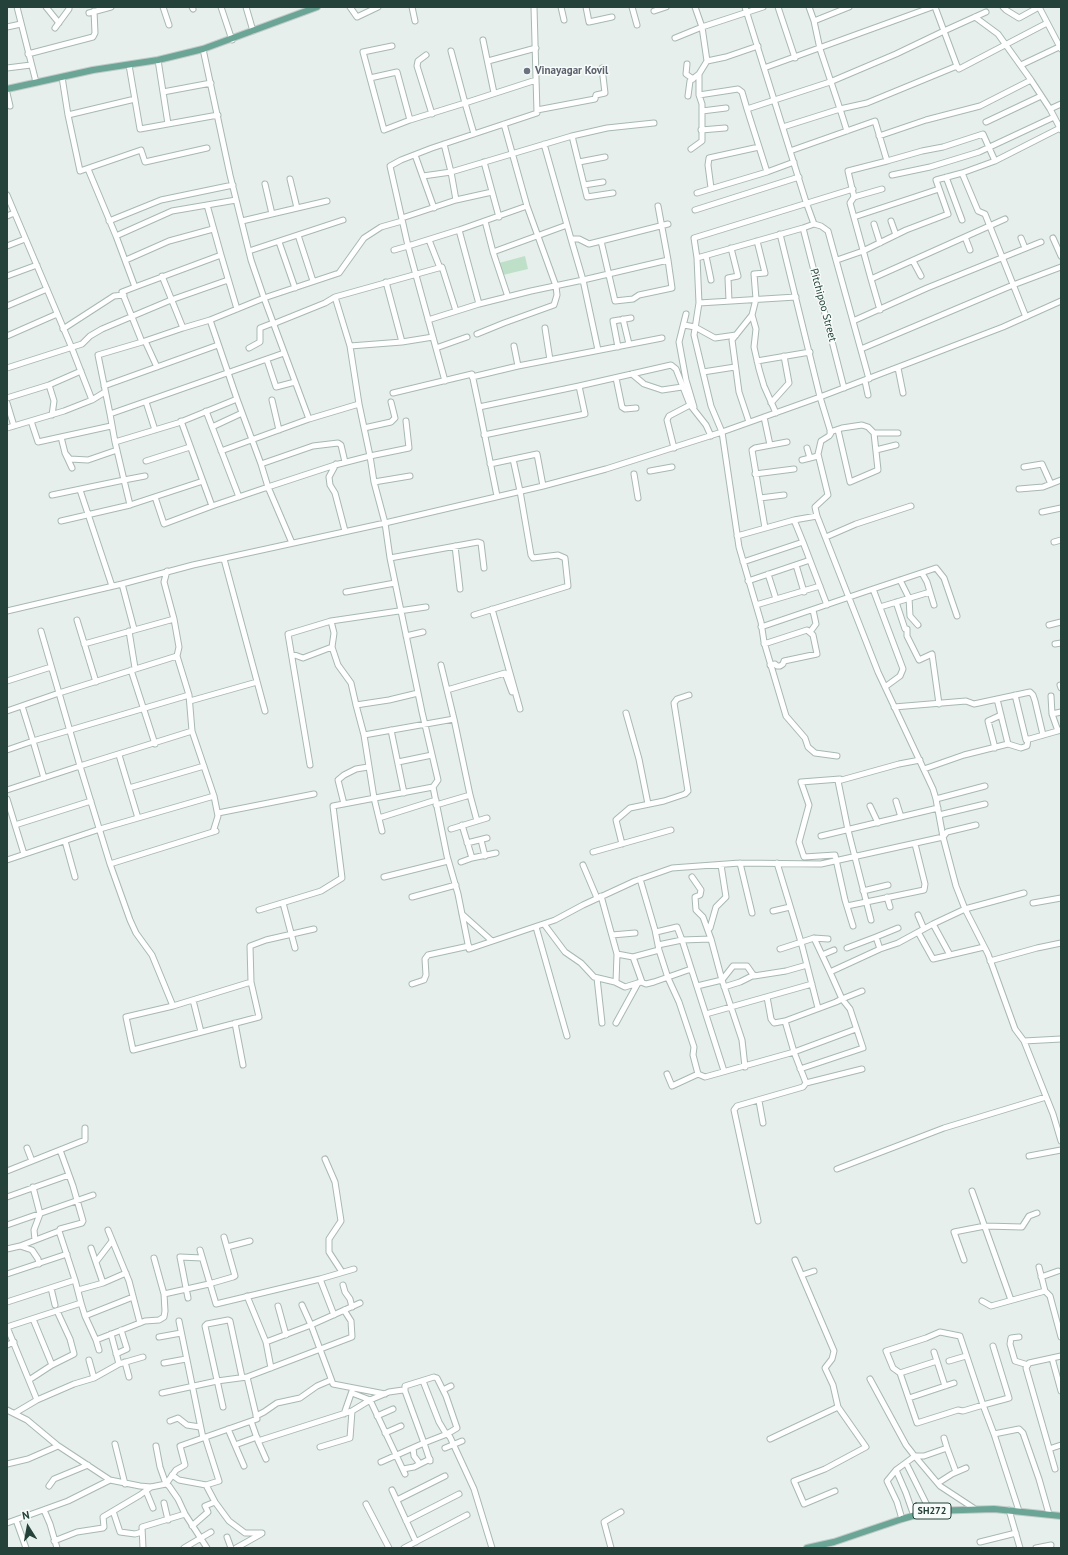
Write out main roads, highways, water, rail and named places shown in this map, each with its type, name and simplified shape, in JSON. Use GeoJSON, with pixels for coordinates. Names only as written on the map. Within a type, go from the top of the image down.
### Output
{"type":"FeatureCollection","features":[{"type":"Feature","properties":{"kind":"main road"},"geometry":{"type":"LineString","coordinates":[[7,89],[62,76],[158,60],[204,49],[232,40],[317,7]]}},
{"type":"Feature","properties":{"kind":"main road","name":"SH272"},"geometry":{"type":"LineString","coordinates":[[807,1548],[841,1540],[902,1519],[930,1512],[994,1509],[1061,1516]]}},
{"type":"Feature","properties":{"kind":"place","name":"Vinayagar Kovil"},"geometry":{"type":"Point","coordinates":[527,71]}}]}
